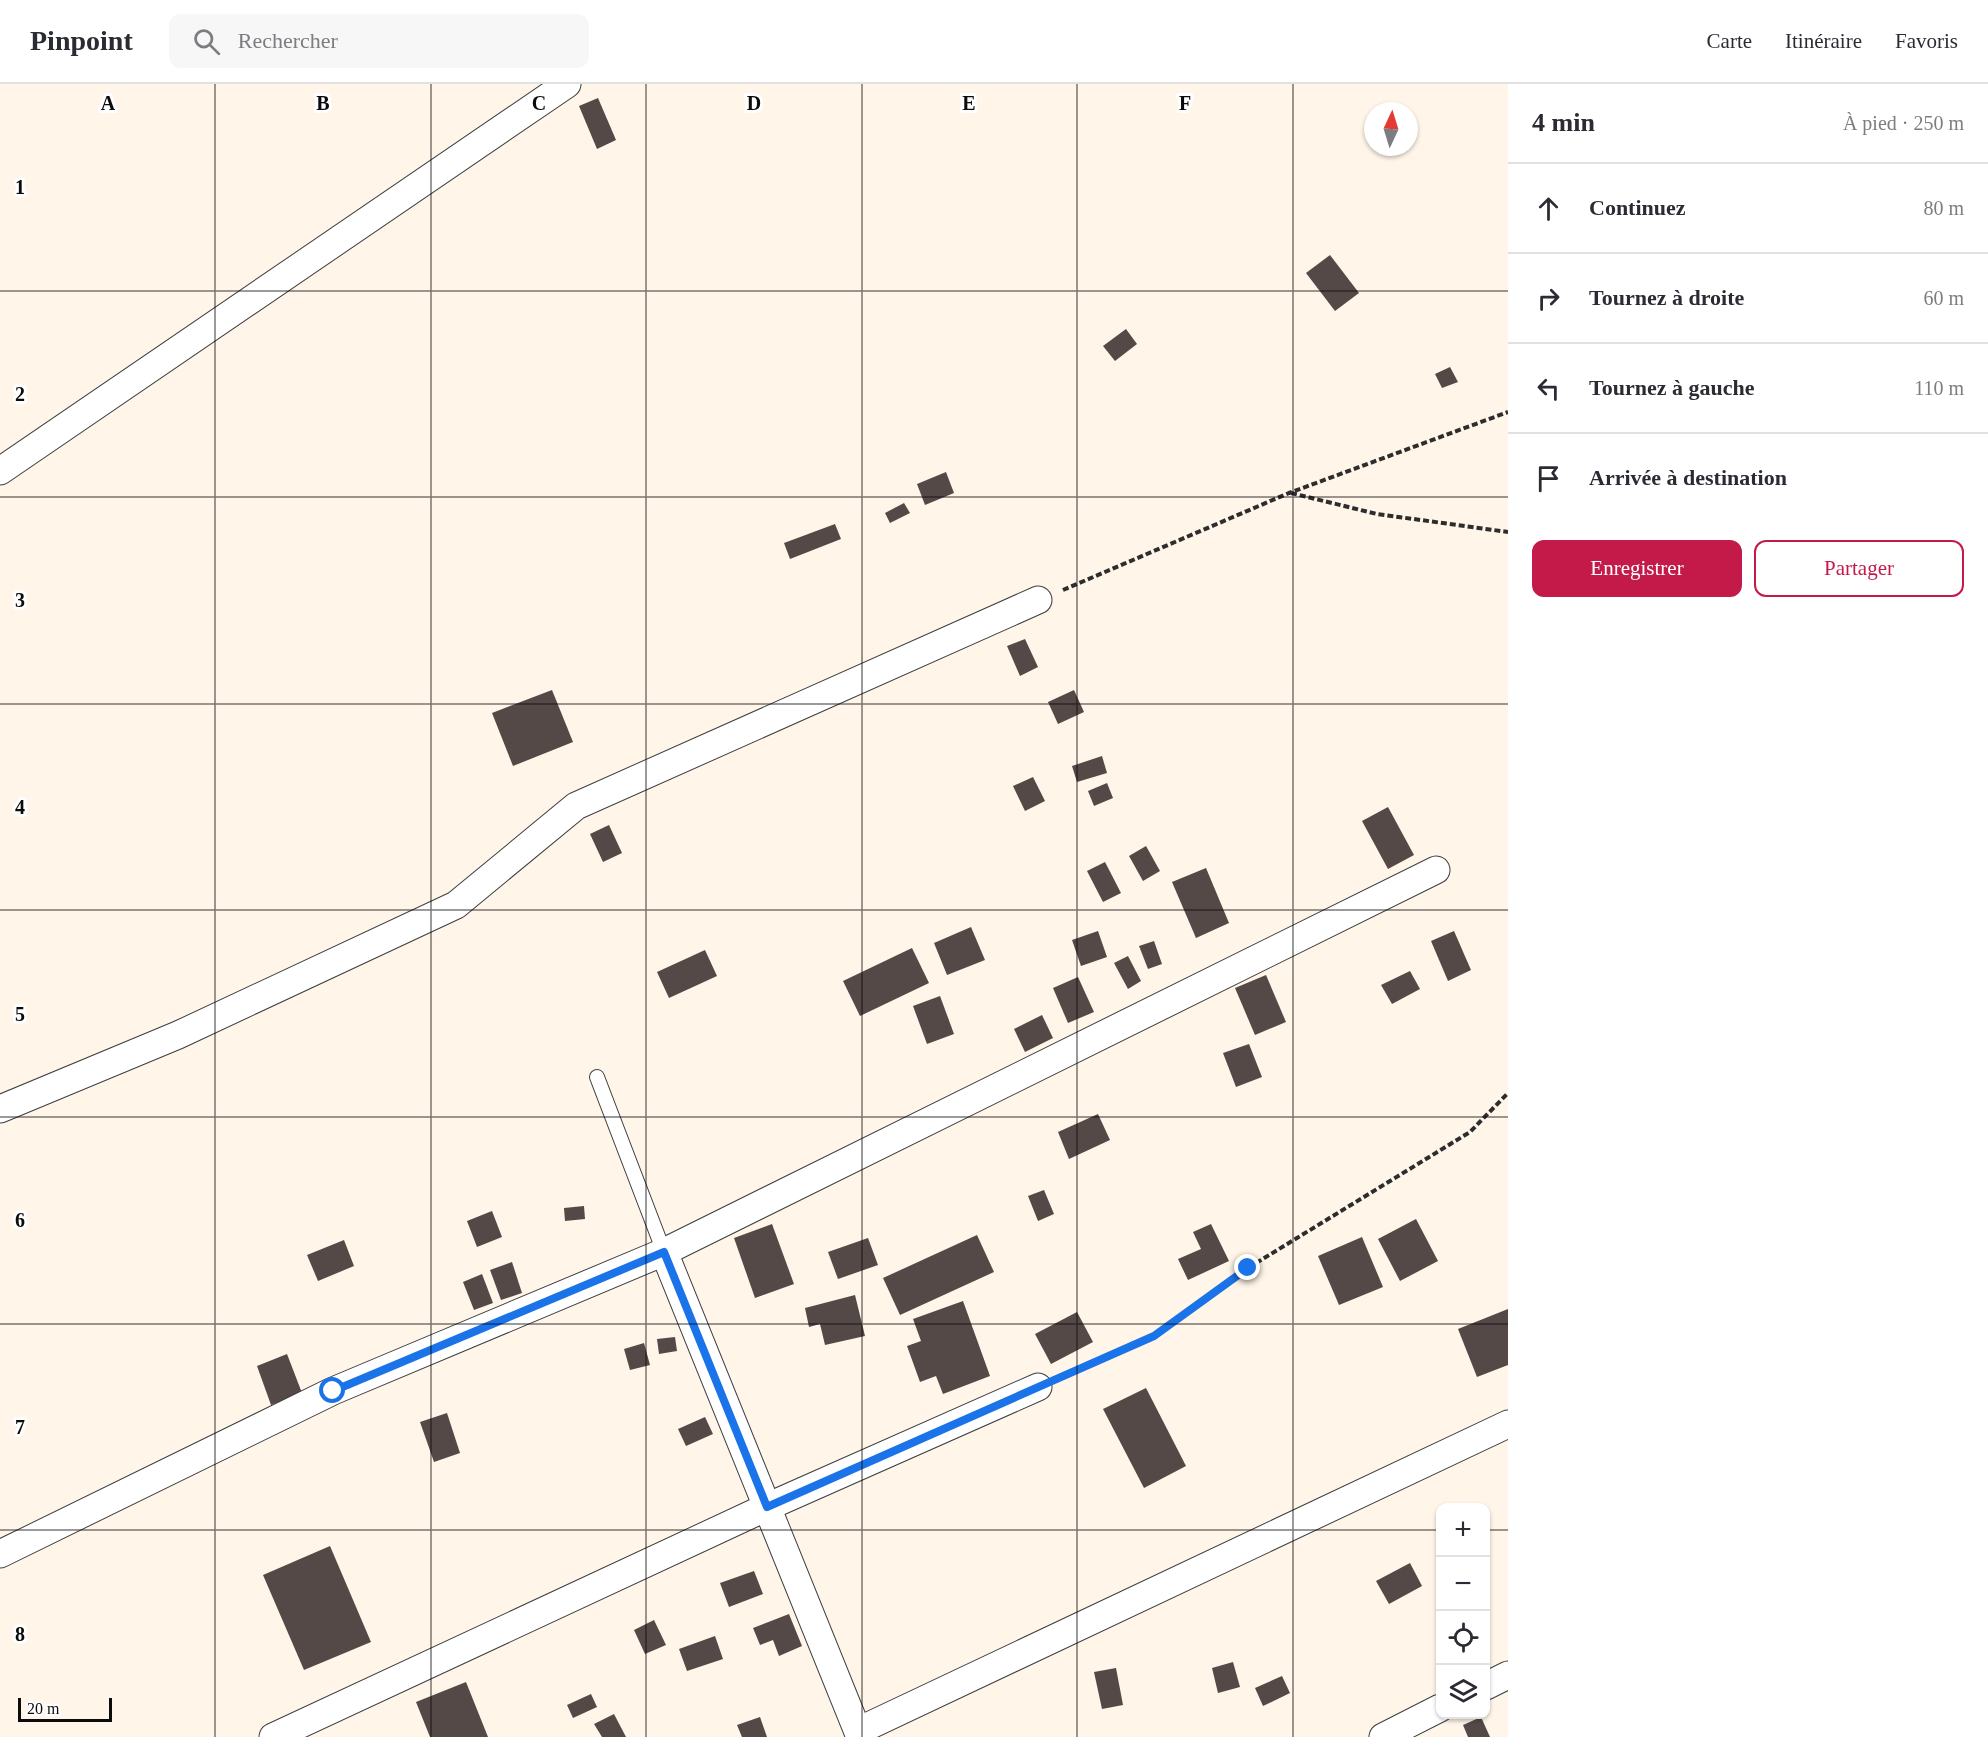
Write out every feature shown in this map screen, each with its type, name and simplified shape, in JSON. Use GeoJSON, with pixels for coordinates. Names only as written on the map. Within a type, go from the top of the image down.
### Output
{"type":"FeatureCollection","features":[{"type":"Feature","properties":{"kind":"street"},"geometry":{"type":"LineString","coordinates":[[0,471],[567,84]]}},
{"type":"Feature","properties":{"kind":"street"},"geometry":{"type":"LineString","coordinates":[[0,1109],[178,1035],[456,905],[576,806],[1038,600]]}},
{"type":"Feature","properties":{"kind":"street"},"geometry":{"type":"LineString","coordinates":[[0,1554],[333,1391],[664,1252],[1436,870]]}},
{"type":"Feature","properties":{"kind":"street"},"geometry":{"type":"LineString","coordinates":[[664,1252],[859,1734],[1508,1424]]}},
{"type":"Feature","properties":{"kind":"street"},"geometry":{"type":"LineString","coordinates":[[273,1737],[767,1507],[1038,1387]]}},
{"type":"Feature","properties":{"kind":"street"},"geometry":{"type":"LineString","coordinates":[[1490,1684],[1508,1675]]}},
{"type":"Feature","properties":{"kind":"street"},"geometry":{"type":"LineString","coordinates":[[1383,1737],[1436,1710]]}},
{"type":"Feature","properties":{"kind":"lane"},"geometry":{"type":"LineString","coordinates":[[597,1077],[664,1252]]}},
{"type":"Feature","properties":{"kind":"path"},"geometry":{"type":"LineString","coordinates":[[1038,600],[1289,493],[1508,412]]}},
{"type":"Feature","properties":{"kind":"path"},"geometry":{"type":"LineString","coordinates":[[1289,493],[1377,514],[1508,532]]}},
{"type":"Feature","properties":{"kind":"path"},"geometry":{"type":"LineString","coordinates":[[1038,1387],[1154,1336],[1248,1268],[1470,1132],[1508,1093]]}},
{"type":"Feature","properties":{"kind":"building"},"geometry":{"type":"Polygon","coordinates":[[[598,98],[616,140],[597,149],[579,106],[598,98]]]}},
{"type":"Feature","properties":{"kind":"building"},"geometry":{"type":"Polygon","coordinates":[[[1330,255],[1359,293],[1335,311],[1306,273],[1330,255]]]}},
{"type":"Feature","properties":{"kind":"building"},"geometry":{"type":"Polygon","coordinates":[[[1126,329],[1137,344],[1115,361],[1103,346],[1126,329]]]}},
{"type":"Feature","properties":{"kind":"building"},"geometry":{"type":"Polygon","coordinates":[[[1450,367],[1458,382],[1442,388],[1435,374],[1450,367]]]}},
{"type":"Feature","properties":{"kind":"building"},"geometry":{"type":"Polygon","coordinates":[[[946,472],[954,493],[925,505],[917,484],[946,472]]]}},
{"type":"Feature","properties":{"kind":"building"},"geometry":{"type":"Polygon","coordinates":[[[904,503],[910,513],[890,523],[885,513],[904,503]]]}},
{"type":"Feature","properties":{"kind":"building"},"geometry":{"type":"Polygon","coordinates":[[[835,524],[841,539],[790,559],[784,543],[835,524]]]}},
{"type":"Feature","properties":{"kind":"building"},"geometry":{"type":"Polygon","coordinates":[[[1025,639],[1038,667],[1020,676],[1007,646],[1025,639]]]}},
{"type":"Feature","properties":{"kind":"building"},"geometry":{"type":"Polygon","coordinates":[[[552,690],[573,742],[513,766],[492,713],[552,690]]]}},
{"type":"Feature","properties":{"kind":"building"},"geometry":{"type":"Polygon","coordinates":[[[1074,690],[1084,712],[1058,724],[1048,702],[1074,690]]]}},
{"type":"Feature","properties":{"kind":"building"},"geometry":{"type":"Polygon","coordinates":[[[1102,756],[1107,773],[1077,782],[1072,766],[1102,756]]]}},
{"type":"Feature","properties":{"kind":"building"},"geometry":{"type":"Polygon","coordinates":[[[1033,777],[1045,801],[1025,811],[1013,786],[1033,777]]]}},
{"type":"Feature","properties":{"kind":"building"},"geometry":{"type":"Polygon","coordinates":[[[1107,783],[1113,798],[1094,806],[1088,791],[1107,783]]]}},
{"type":"Feature","properties":{"kind":"building"},"geometry":{"type":"Polygon","coordinates":[[[1388,807],[1414,855],[1388,869],[1362,821],[1388,807]]]}},
{"type":"Feature","properties":{"kind":"building"},"geometry":{"type":"Polygon","coordinates":[[[609,825],[622,853],[603,862],[590,834],[609,825]]]}},
{"type":"Feature","properties":{"kind":"building"},"geometry":{"type":"Polygon","coordinates":[[[1146,846],[1160,871],[1143,881],[1129,856],[1146,846]]]}},
{"type":"Feature","properties":{"kind":"building"},"geometry":{"type":"Polygon","coordinates":[[[1105,862],[1121,893],[1103,902],[1087,871],[1105,862]]]}},
{"type":"Feature","properties":{"kind":"building"},"geometry":{"type":"Polygon","coordinates":[[[1206,868],[1229,923],[1196,938],[1172,882],[1206,868]]]}},
{"type":"Feature","properties":{"kind":"building"},"geometry":{"type":"Polygon","coordinates":[[[971,927],[985,960],[947,975],[934,943],[971,927]]]}},
{"type":"Feature","properties":{"kind":"building"},"geometry":{"type":"Polygon","coordinates":[[[1098,931],[1107,957],[1081,966],[1072,940],[1098,931]]]}},
{"type":"Feature","properties":{"kind":"building"},"geometry":{"type":"Polygon","coordinates":[[[1454,931],[1471,970],[1448,981],[1431,941],[1454,931]]]}},
{"type":"Feature","properties":{"kind":"building"},"geometry":{"type":"Polygon","coordinates":[[[1154,941],[1162,964],[1148,969],[1139,946],[1154,941]]]}},
{"type":"Feature","properties":{"kind":"building"},"geometry":{"type":"Polygon","coordinates":[[[912,948],[929,983],[860,1016],[843,981],[912,948]]]}},
{"type":"Feature","properties":{"kind":"building"},"geometry":{"type":"Polygon","coordinates":[[[705,950],[717,976],[669,998],[657,972],[705,950]]]}},
{"type":"Feature","properties":{"kind":"building"},"geometry":{"type":"Polygon","coordinates":[[[1128,956],[1141,981],[1128,989],[1114,963],[1128,956]]]}},
{"type":"Feature","properties":{"kind":"building"},"geometry":{"type":"Polygon","coordinates":[[[1410,971],[1420,989],[1392,1004],[1381,985],[1410,971]]]}},
{"type":"Feature","properties":{"kind":"building"},"geometry":{"type":"Polygon","coordinates":[[[1266,975],[1286,1022],[1255,1035],[1235,988],[1266,975]]]}},
{"type":"Feature","properties":{"kind":"building"},"geometry":{"type":"Polygon","coordinates":[[[1078,977],[1094,1012],[1068,1023],[1053,988],[1078,977]]]}},
{"type":"Feature","properties":{"kind":"building"},"geometry":{"type":"Polygon","coordinates":[[[940,996],[954,1034],[927,1044],[913,1006],[940,996]]]}},
{"type":"Feature","properties":{"kind":"building"},"geometry":{"type":"Polygon","coordinates":[[[1042,1015],[1053,1038],[1025,1052],[1014,1029],[1042,1015]]]}},
{"type":"Feature","properties":{"kind":"building"},"geometry":{"type":"Polygon","coordinates":[[[1249,1044],[1262,1077],[1236,1087],[1223,1053],[1249,1044]]]}},
{"type":"Feature","properties":{"kind":"building"},"geometry":{"type":"Polygon","coordinates":[[[1098,1114],[1110,1140],[1069,1159],[1058,1132],[1098,1114]]]}},
{"type":"Feature","properties":{"kind":"building"},"geometry":{"type":"Polygon","coordinates":[[[1044,1190],[1054,1214],[1038,1221],[1028,1196],[1044,1190]]]}},
{"type":"Feature","properties":{"kind":"building"},"geometry":{"type":"Polygon","coordinates":[[[584,1206],[585,1219],[565,1221],[564,1208],[584,1206]]]}},
{"type":"Feature","properties":{"kind":"building"},"geometry":{"type":"Polygon","coordinates":[[[492,1211],[502,1237],[477,1247],[467,1221],[492,1211]]]}},
{"type":"Feature","properties":{"kind":"building"},"geometry":{"type":"Polygon","coordinates":[[[1416,1219],[1438,1261],[1400,1281],[1378,1239],[1416,1219]]]}},
{"type":"Feature","properties":{"kind":"building"},"geometry":{"type":"Polygon","coordinates":[[[772,1224],[794,1284],[755,1298],[734,1238],[772,1224]]]}},
{"type":"Feature","properties":{"kind":"building"},"geometry":{"type":"Polygon","coordinates":[[[1211,1224],[1229,1261],[1188,1280],[1178,1259],[1201,1249],[1193,1232],[1211,1224]]]}},
{"type":"Feature","properties":{"kind":"building"},"geometry":{"type":"Polygon","coordinates":[[[977,1235],[994,1272],[900,1315],[883,1278],[977,1235]]]}},
{"type":"Feature","properties":{"kind":"building"},"geometry":{"type":"Polygon","coordinates":[[[1362,1237],[1383,1287],[1339,1305],[1318,1256],[1362,1237]]]}},
{"type":"Feature","properties":{"kind":"building"},"geometry":{"type":"Polygon","coordinates":[[[868,1238],[878,1265],[838,1279],[828,1252],[868,1238]]]}},
{"type":"Feature","properties":{"kind":"building"},"geometry":{"type":"Polygon","coordinates":[[[344,1240],[354,1266],[318,1281],[307,1255],[344,1240]]]}},
{"type":"Feature","properties":{"kind":"building"},"geometry":{"type":"Polygon","coordinates":[[[512,1262],[522,1293],[501,1300],[490,1270],[512,1262]]]}},
{"type":"Feature","properties":{"kind":"building"},"geometry":{"type":"Polygon","coordinates":[[[482,1274],[493,1303],[474,1310],[463,1282],[482,1274]]]}},
{"type":"Feature","properties":{"kind":"building"},"geometry":{"type":"Polygon","coordinates":[[[855,1295],[865,1336],[825,1345],[820,1324],[809,1327],[805,1308],[855,1295]]]}},
{"type":"Feature","properties":{"kind":"building"},"geometry":{"type":"Polygon","coordinates":[[[963,1301],[990,1376],[943,1394],[936,1376],[920,1382],[907,1346],[921,1341],[913,1319],[963,1301]]]}},
{"type":"Feature","properties":{"kind":"building"},"geometry":{"type":"Polygon","coordinates":[[[1508,1309],[1508,1365],[1477,1377],[1458,1329],[1508,1309]]]}},
{"type":"Feature","properties":{"kind":"building"},"geometry":{"type":"Polygon","coordinates":[[[1077,1312],[1093,1342],[1051,1364],[1035,1334],[1077,1312]]]}},
{"type":"Feature","properties":{"kind":"building"},"geometry":{"type":"Polygon","coordinates":[[[675,1337],[677,1351],[659,1354],[657,1339],[675,1337]]]}},
{"type":"Feature","properties":{"kind":"building"},"geometry":{"type":"Polygon","coordinates":[[[644,1343],[650,1365],[630,1370],[624,1349],[644,1343]]]}},
{"type":"Feature","properties":{"kind":"building"},"geometry":{"type":"Polygon","coordinates":[[[287,1354],[302,1393],[271,1405],[257,1366],[287,1354]]]}},
{"type":"Feature","properties":{"kind":"building"},"geometry":{"type":"Polygon","coordinates":[[[1146,1388],[1186,1466],[1144,1488],[1103,1409],[1146,1388]]]}},
{"type":"Feature","properties":{"kind":"building"},"geometry":{"type":"Polygon","coordinates":[[[447,1413],[460,1453],[434,1462],[420,1422],[447,1413]]]}},
{"type":"Feature","properties":{"kind":"building"},"geometry":{"type":"Polygon","coordinates":[[[705,1417],[713,1434],[686,1446],[678,1429],[705,1417]]]}},
{"type":"Feature","properties":{"kind":"building"},"geometry":{"type":"Polygon","coordinates":[[[330,1546],[371,1642],[304,1670],[263,1575],[330,1546]]]}},
{"type":"Feature","properties":{"kind":"building"},"geometry":{"type":"Polygon","coordinates":[[[1410,1563],[1422,1586],[1389,1604],[1376,1581],[1410,1563]]]}},
{"type":"Feature","properties":{"kind":"building"},"geometry":{"type":"Polygon","coordinates":[[[754,1571],[763,1594],[729,1607],[720,1583],[754,1571]]]}},
{"type":"Feature","properties":{"kind":"building"},"geometry":{"type":"Polygon","coordinates":[[[789,1614],[802,1646],[779,1656],[773,1640],[760,1645],[753,1628],[789,1614]]]}},
{"type":"Feature","properties":{"kind":"building"},"geometry":{"type":"Polygon","coordinates":[[[654,1620],[666,1645],[645,1654],[634,1630],[654,1620]]]}},
{"type":"Feature","properties":{"kind":"building"},"geometry":{"type":"Polygon","coordinates":[[[715,1636],[723,1659],[687,1671],[679,1649],[715,1636]]]}},
{"type":"Feature","properties":{"kind":"building"},"geometry":{"type":"Polygon","coordinates":[[[1233,1662],[1240,1687],[1218,1693],[1212,1668],[1233,1662]]]}},
{"type":"Feature","properties":{"kind":"building"},"geometry":{"type":"Polygon","coordinates":[[[1116,1668],[1123,1705],[1102,1709],[1094,1672],[1116,1668]]]}},
{"type":"Feature","properties":{"kind":"building"},"geometry":{"type":"Polygon","coordinates":[[[1282,1676],[1290,1693],[1263,1706],[1255,1688],[1282,1676]]]}},
{"type":"Feature","properties":{"kind":"building"},"geometry":{"type":"Polygon","coordinates":[[[466,1682],[488,1737],[430,1737],[416,1702],[466,1682]]]}},
{"type":"Feature","properties":{"kind":"building"},"geometry":{"type":"Polygon","coordinates":[[[591,1694],[597,1707],[573,1718],[567,1705],[591,1694]]]}},
{"type":"Feature","properties":{"kind":"building"},"geometry":{"type":"Polygon","coordinates":[[[614,1714],[626,1737],[602,1737],[594,1724],[614,1714]]]}},
{"type":"Feature","properties":{"kind":"building"},"geometry":{"type":"Polygon","coordinates":[[[760,1717],[767,1737],[742,1737],[737,1725],[760,1717]]]}},
{"type":"Feature","properties":{"kind":"building"},"geometry":{"type":"Polygon","coordinates":[[[1482,1719],[1490,1737],[1468,1737],[1463,1725],[1482,1719]]]}},
{"type":"Feature","properties":{"kind":"route"},"geometry":{"type":"LineString","coordinates":[[333,1391],[664,1252],[767,1507],[1154,1336],[1248,1268]]}}]}
